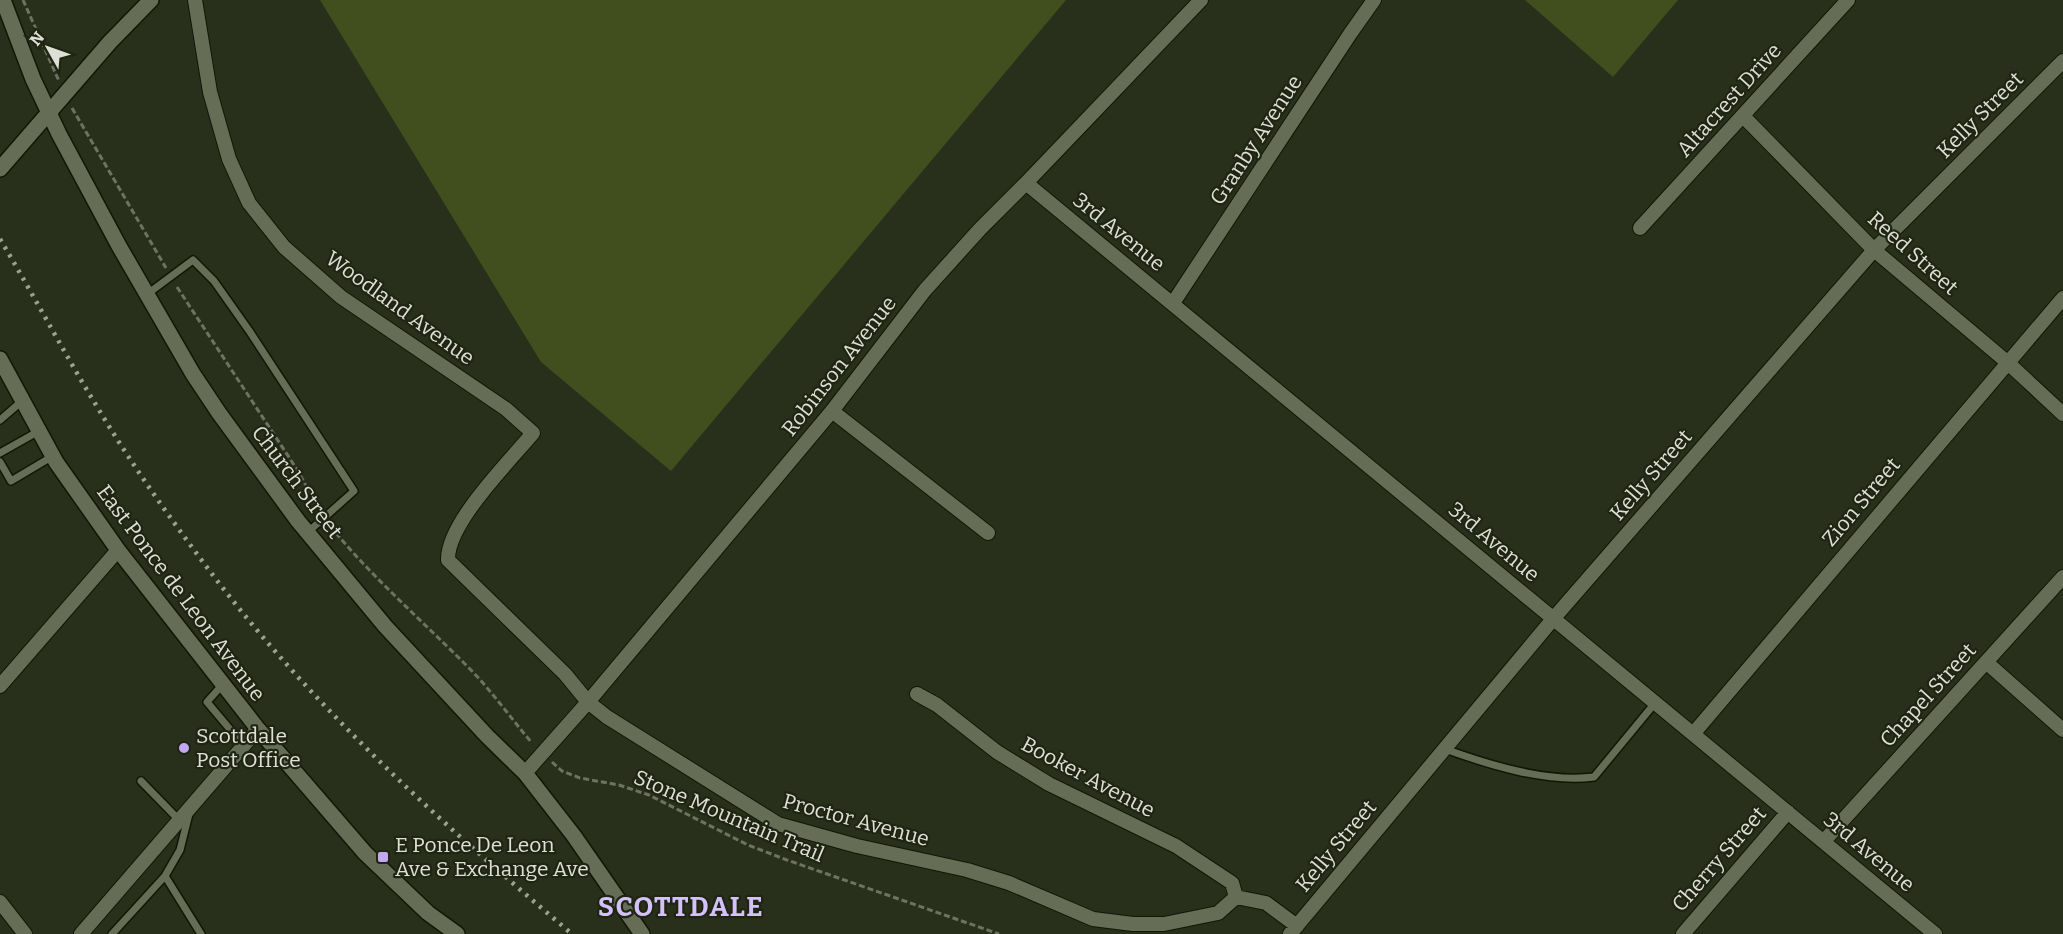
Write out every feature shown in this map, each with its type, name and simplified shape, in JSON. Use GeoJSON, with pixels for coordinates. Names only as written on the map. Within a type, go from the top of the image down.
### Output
{"type":"FeatureCollection","features":[{"type":"Feature","properties":{"kind":"street","name":"Church Street"},"geometry":{"type":"LineString","coordinates":[[3,0],[47,113],[146,294],[219,413],[256,467],[385,626],[487,736],[525,773],[574,836],[642,934]]}},
{"type":"Feature","properties":{"kind":"street"},"geometry":{"type":"LineString","coordinates":[[0,169],[110,42],[151,0]]}},
{"type":"Feature","properties":{"kind":"street","name":"Woodland Avenue"},"geometry":{"type":"LineString","coordinates":[[195,0],[210,92],[229,159],[249,203],[284,247],[341,297],[506,409],[533,433],[462,518],[447,548]]}},
{"type":"Feature","properties":{"kind":"street","name":"Robinson Avenue"},"geometry":{"type":"LineString","coordinates":[[525,773],[588,702],[832,411],[925,290],[980,229],[1201,0]]}},
{"type":"Feature","properties":{"kind":"street","name":"Granby Avenue"},"geometry":{"type":"LineString","coordinates":[[1173,303],[1374,0]]}},
{"type":"Feature","properties":{"kind":"street","name":"Altacrest Drive"},"geometry":{"type":"LineString","coordinates":[[1640,228],[1848,0]]}},
{"type":"Feature","properties":{"kind":"street","name":"Kelly Street"},"geometry":{"type":"LineString","coordinates":[[1294,930],[1553,619],[1874,250],[2063,61]]}},
{"type":"Feature","properties":{"kind":"street","name":"Reed Street"},"geometry":{"type":"LineString","coordinates":[[1743,116],[1874,250],[2007,362],[2063,414]]}},
{"type":"Feature","properties":{"kind":"street","name":"3rd Avenue"},"geometry":{"type":"LineString","coordinates":[[1026,183],[1935,934]]}},
{"type":"Feature","properties":{"kind":"street","name":"Zion Street"},"geometry":{"type":"LineString","coordinates":[[1693,734],[2063,298]]}},
{"type":"Feature","properties":{"kind":"street","name":"East Ponce de Leon Avenue"},"geometry":{"type":"LineString","coordinates":[[1,364],[53,456],[118,550],[258,729],[364,854],[419,905],[457,934]]}},
{"type":"Feature","properties":{"kind":"street"},"geometry":{"type":"LineString","coordinates":[[832,411],[988,533]]}},
{"type":"Feature","properties":{"kind":"street","name":"Proctor Avenue"},"geometry":{"type":"LineString","coordinates":[[447,548],[448,560],[565,674],[588,702],[667,757],[722,788],[778,824],[857,846],[967,870],[1009,883],[1094,919],[1133,924],[1164,924],[1218,913],[1236,897]]}},
{"type":"Feature","properties":{"kind":"street"},"geometry":{"type":"LineString","coordinates":[[0,686],[118,550]]}},
{"type":"Feature","properties":{"kind":"street","name":"Chapel Street"},"geometry":{"type":"LineString","coordinates":[[1824,842],[2063,577]]}},
{"type":"Feature","properties":{"kind":"street"},"geometry":{"type":"LineString","coordinates":[[1986,662],[2063,730]]}},
{"type":"Feature","properties":{"kind":"street","name":"Booker Avenue"},"geometry":{"type":"LineString","coordinates":[[917,694],[937,705],[997,752],[1049,784],[1176,846],[1232,883],[1236,897]]}},
{"type":"Feature","properties":{"kind":"street"},"geometry":{"type":"LineString","coordinates":[[81,934],[258,729]]}},
{"type":"Feature","properties":{"kind":"street","name":"Cherry Street"},"geometry":{"type":"LineString","coordinates":[[1683,934],[1788,812]]}},
{"type":"Feature","properties":{"kind":"street"},"geometry":{"type":"LineString","coordinates":[[1236,897],[1266,903],[1294,930]]}},
{"type":"Feature","properties":{"kind":"street"},"geometry":{"type":"LineString","coordinates":[[0,902],[25,934]]}},
{"type":"Feature","properties":{"kind":"lane"},"geometry":{"type":"LineString","coordinates":[[146,294],[193,260],[214,281],[250,332],[354,491],[307,532]]}},
{"type":"Feature","properties":{"kind":"lane"},"geometry":{"type":"LineString","coordinates":[[0,420],[22,401]]}},
{"type":"Feature","properties":{"kind":"lane"},"geometry":{"type":"LineString","coordinates":[[0,453],[39,431]]}},
{"type":"Feature","properties":{"kind":"lane"},"geometry":{"type":"LineString","coordinates":[[0,462],[11,481],[53,456]]}},
{"type":"Feature","properties":{"kind":"lane"},"geometry":{"type":"LineString","coordinates":[[223,684],[207,702],[244,746]]}},
{"type":"Feature","properties":{"kind":"lane"},"geometry":{"type":"LineString","coordinates":[[1445,749],[1510,770],[1578,779],[1594,777],[1655,703]]}},
{"type":"Feature","properties":{"kind":"lane"},"geometry":{"type":"LineString","coordinates":[[141,781],[179,820]]}},
{"type":"Feature","properties":{"kind":"lane"},"geometry":{"type":"LineString","coordinates":[[112,934],[165,876],[180,850],[191,806]]}},
{"type":"Feature","properties":{"kind":"lane"},"geometry":{"type":"LineString","coordinates":[[165,876],[201,934]]}},
{"type":"Feature","properties":{"kind":"path"},"geometry":{"type":"LineString","coordinates":[[23,0],[51,65]]}},
{"type":"Feature","properties":{"kind":"path"},"geometry":{"type":"LineString","coordinates":[[73,109],[165,267]]}},
{"type":"Feature","properties":{"kind":"path"},"geometry":{"type":"LineString","coordinates":[[177,287],[298,471],[321,512]]}},
{"type":"Feature","properties":{"kind":"path"},"geometry":{"type":"LineString","coordinates":[[328,524],[389,592],[463,662],[497,698],[535,746]]}},
{"type":"Feature","properties":{"kind":"path","name":"Stone Mountain Trail"},"geometry":{"type":"LineString","coordinates":[[549,760],[562,771],[580,778],[619,784],[649,795],[748,845],[999,934]]}},
{"type":"Feature","properties":{"kind":"green space"},"geometry":{"type":"Polygon","coordinates":[[[320,0],[1066,0],[671,471],[541,362],[320,0]]]}},
{"type":"Feature","properties":{"kind":"green space"},"geometry":{"type":"Polygon","coordinates":[[[1525,0],[1678,0],[1613,77],[1525,0]]]}},
{"type":"Feature","properties":{"kind":"railway"},"geometry":{"type":"LineString","coordinates":[[0,239],[122,447],[179,530],[249,621],[291,670],[380,762],[474,849],[572,934]]}},
{"type":"Feature","properties":{"kind":"place","name":"Scottdale Post Office"},"geometry":{"type":"Point","coordinates":[184,748]}},
{"type":"Feature","properties":{"kind":"place","name":"E Ponce De Leon Ave & Exchange Ave"},"geometry":{"type":"Point","coordinates":[383,857]}},
{"type":"Feature","properties":{"kind":"district","name":"SCOTTDALE"},"geometry":{"type":"Point","coordinates":[681,907]}}]}
